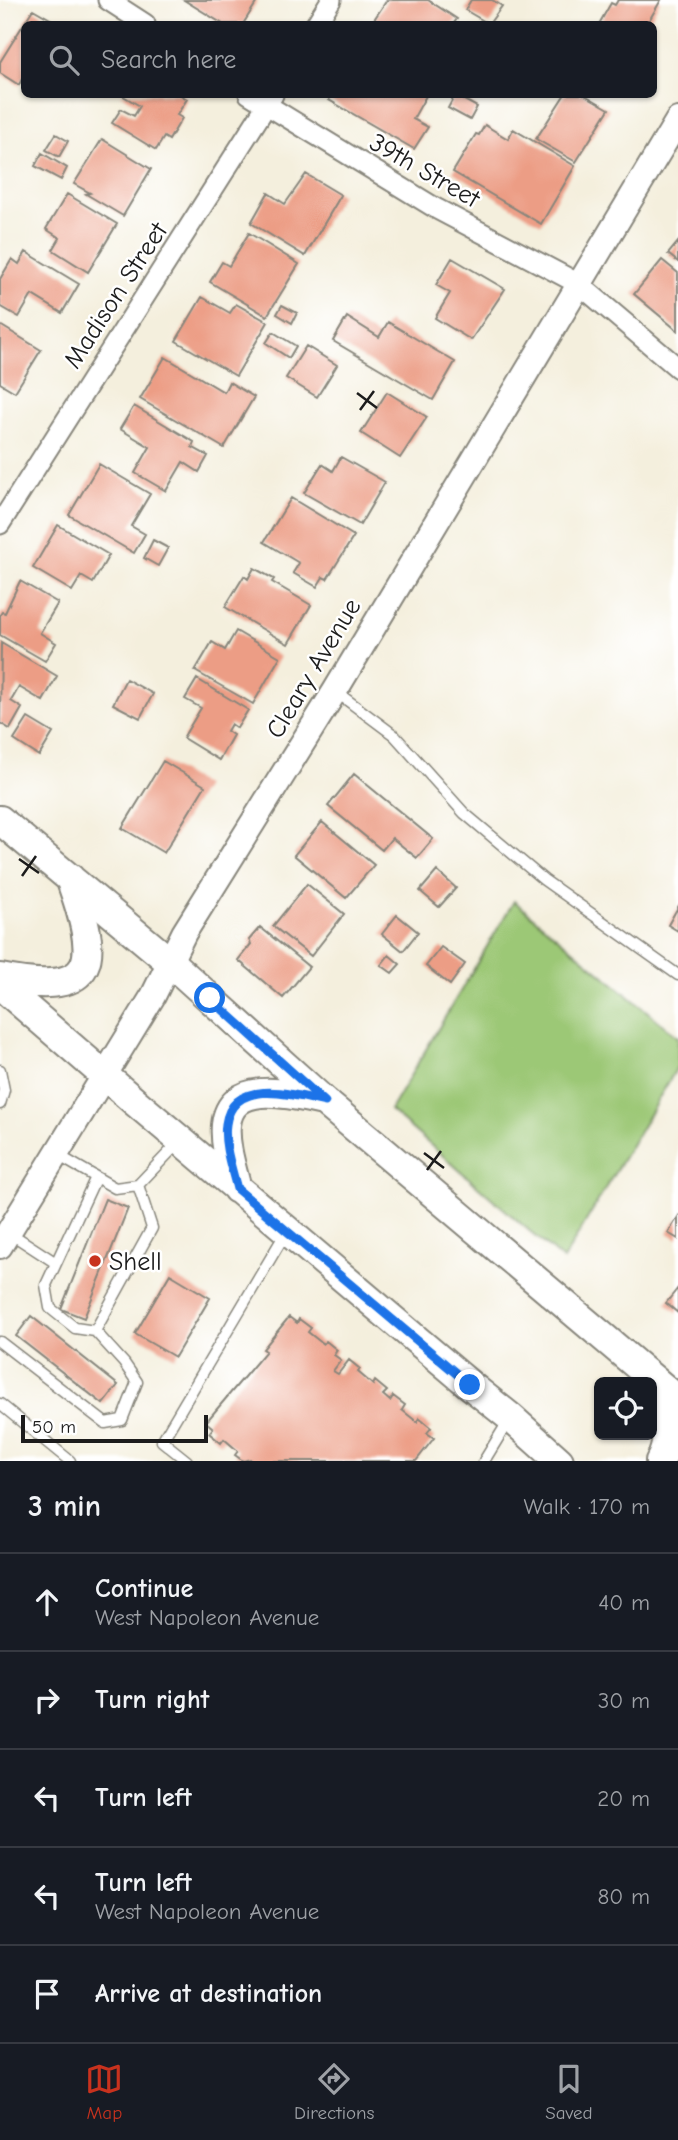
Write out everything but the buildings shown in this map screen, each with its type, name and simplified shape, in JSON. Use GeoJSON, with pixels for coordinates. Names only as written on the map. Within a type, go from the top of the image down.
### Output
{"type":"FeatureCollection","features":[{"type":"Feature","properties":{"kind":"main road"},"geometry":{"type":"LineString","coordinates":[[0,820],[170,962],[325,1102],[652,1377]]}},
{"type":"Feature","properties":{"kind":"main road"},"geometry":{"type":"LineString","coordinates":[[0,978],[29,984],[51,984],[68,981],[79,973],[87,960],[89,945],[86,922],[69,877]]}},
{"type":"Feature","properties":{"kind":"main road"},"geometry":{"type":"LineString","coordinates":[[0,985],[559,1461]]}},
{"type":"Feature","properties":{"kind":"main road"},"geometry":{"type":"LineString","coordinates":[[237,1189],[228,1148],[226,1123],[234,1107],[245,1097],[265,1091],[284,1092],[325,1102]]}},
{"type":"Feature","properties":{"kind":"main road"},"geometry":{"type":"LineString","coordinates":[[657,1382],[678,1400]]}},
{"type":"Feature","properties":{"kind":"main road"},"geometry":{"type":"LineString","coordinates":[[657,1392],[664,1416],[667,1443],[660,1461]]}},
{"type":"Feature","properties":{"kind":"street"},"geometry":{"type":"LineString","coordinates":[[108,0],[140,21]]}},
{"type":"Feature","properties":{"kind":"street"},"geometry":{"type":"LineString","coordinates":[[318,21],[331,0]]}},
{"type":"Feature","properties":{"kind":"street","name":"39th Street"},"geometry":{"type":"LineString","coordinates":[[270,100],[437,208],[579,284],[678,368]]}},
{"type":"Feature","properties":{"kind":"street","name":"Madison Street"},"geometry":{"type":"LineString","coordinates":[[0,524],[270,100]]}},
{"type":"Feature","properties":{"kind":"street","name":"Cleary Avenue"},"geometry":{"type":"LineString","coordinates":[[4,1239],[153,996],[184,933],[335,691],[678,120]]}},
{"type":"Feature","properties":{"kind":"lane"},"geometry":{"type":"LineString","coordinates":[[335,691],[394,735],[464,813],[544,880],[678,975]]}},
{"type":"Feature","properties":{"kind":"lane"},"geometry":{"type":"LineString","coordinates":[[0,1070],[4,1090],[0,1104]]}},
{"type":"Feature","properties":{"kind":"lane"},"geometry":{"type":"LineString","coordinates":[[56,1154],[115,1188],[138,1185],[180,1141]]}},
{"type":"Feature","properties":{"kind":"lane"},"geometry":{"type":"LineString","coordinates":[[0,1342],[105,1423],[122,1420],[137,1382],[124,1363],[94,1331],[75,1328],[50,1308],[46,1285],[96,1177]]}},
{"type":"Feature","properties":{"kind":"lane"},"geometry":{"type":"LineString","coordinates":[[94,1331],[152,1228],[138,1185]]}},
{"type":"Feature","properties":{"kind":"lane"},"geometry":{"type":"LineString","coordinates":[[187,1461],[162,1441],[287,1230]]}},
{"type":"Feature","properties":{"kind":"lane"},"geometry":{"type":"LineString","coordinates":[[4,1239],[56,1263]]}},
{"type":"Feature","properties":{"kind":"lane"},"geometry":{"type":"LineString","coordinates":[[0,1404],[71,1461]]}},
{"type":"Feature","properties":{"kind":"lane"},"geometry":{"type":"LineString","coordinates":[[484,1461],[510,1417]]}},
{"type":"Feature","properties":{"kind":"green space"},"geometry":{"type":"Polygon","coordinates":[[[514,901],[678,1037],[678,1066],[563,1260],[390,1110],[514,901]]]}},
{"type":"Feature","properties":{"kind":"place","name":"Shell"},"geometry":{"type":"Point","coordinates":[95,1261]}},
{"type":"Feature","properties":{"kind":"route"},"geometry":{"type":"LineString","coordinates":[[210,998],[325,1102],[284,1092],[265,1091],[245,1097],[234,1107],[226,1123],[228,1148],[237,1189],[470,1385]]}}]}
